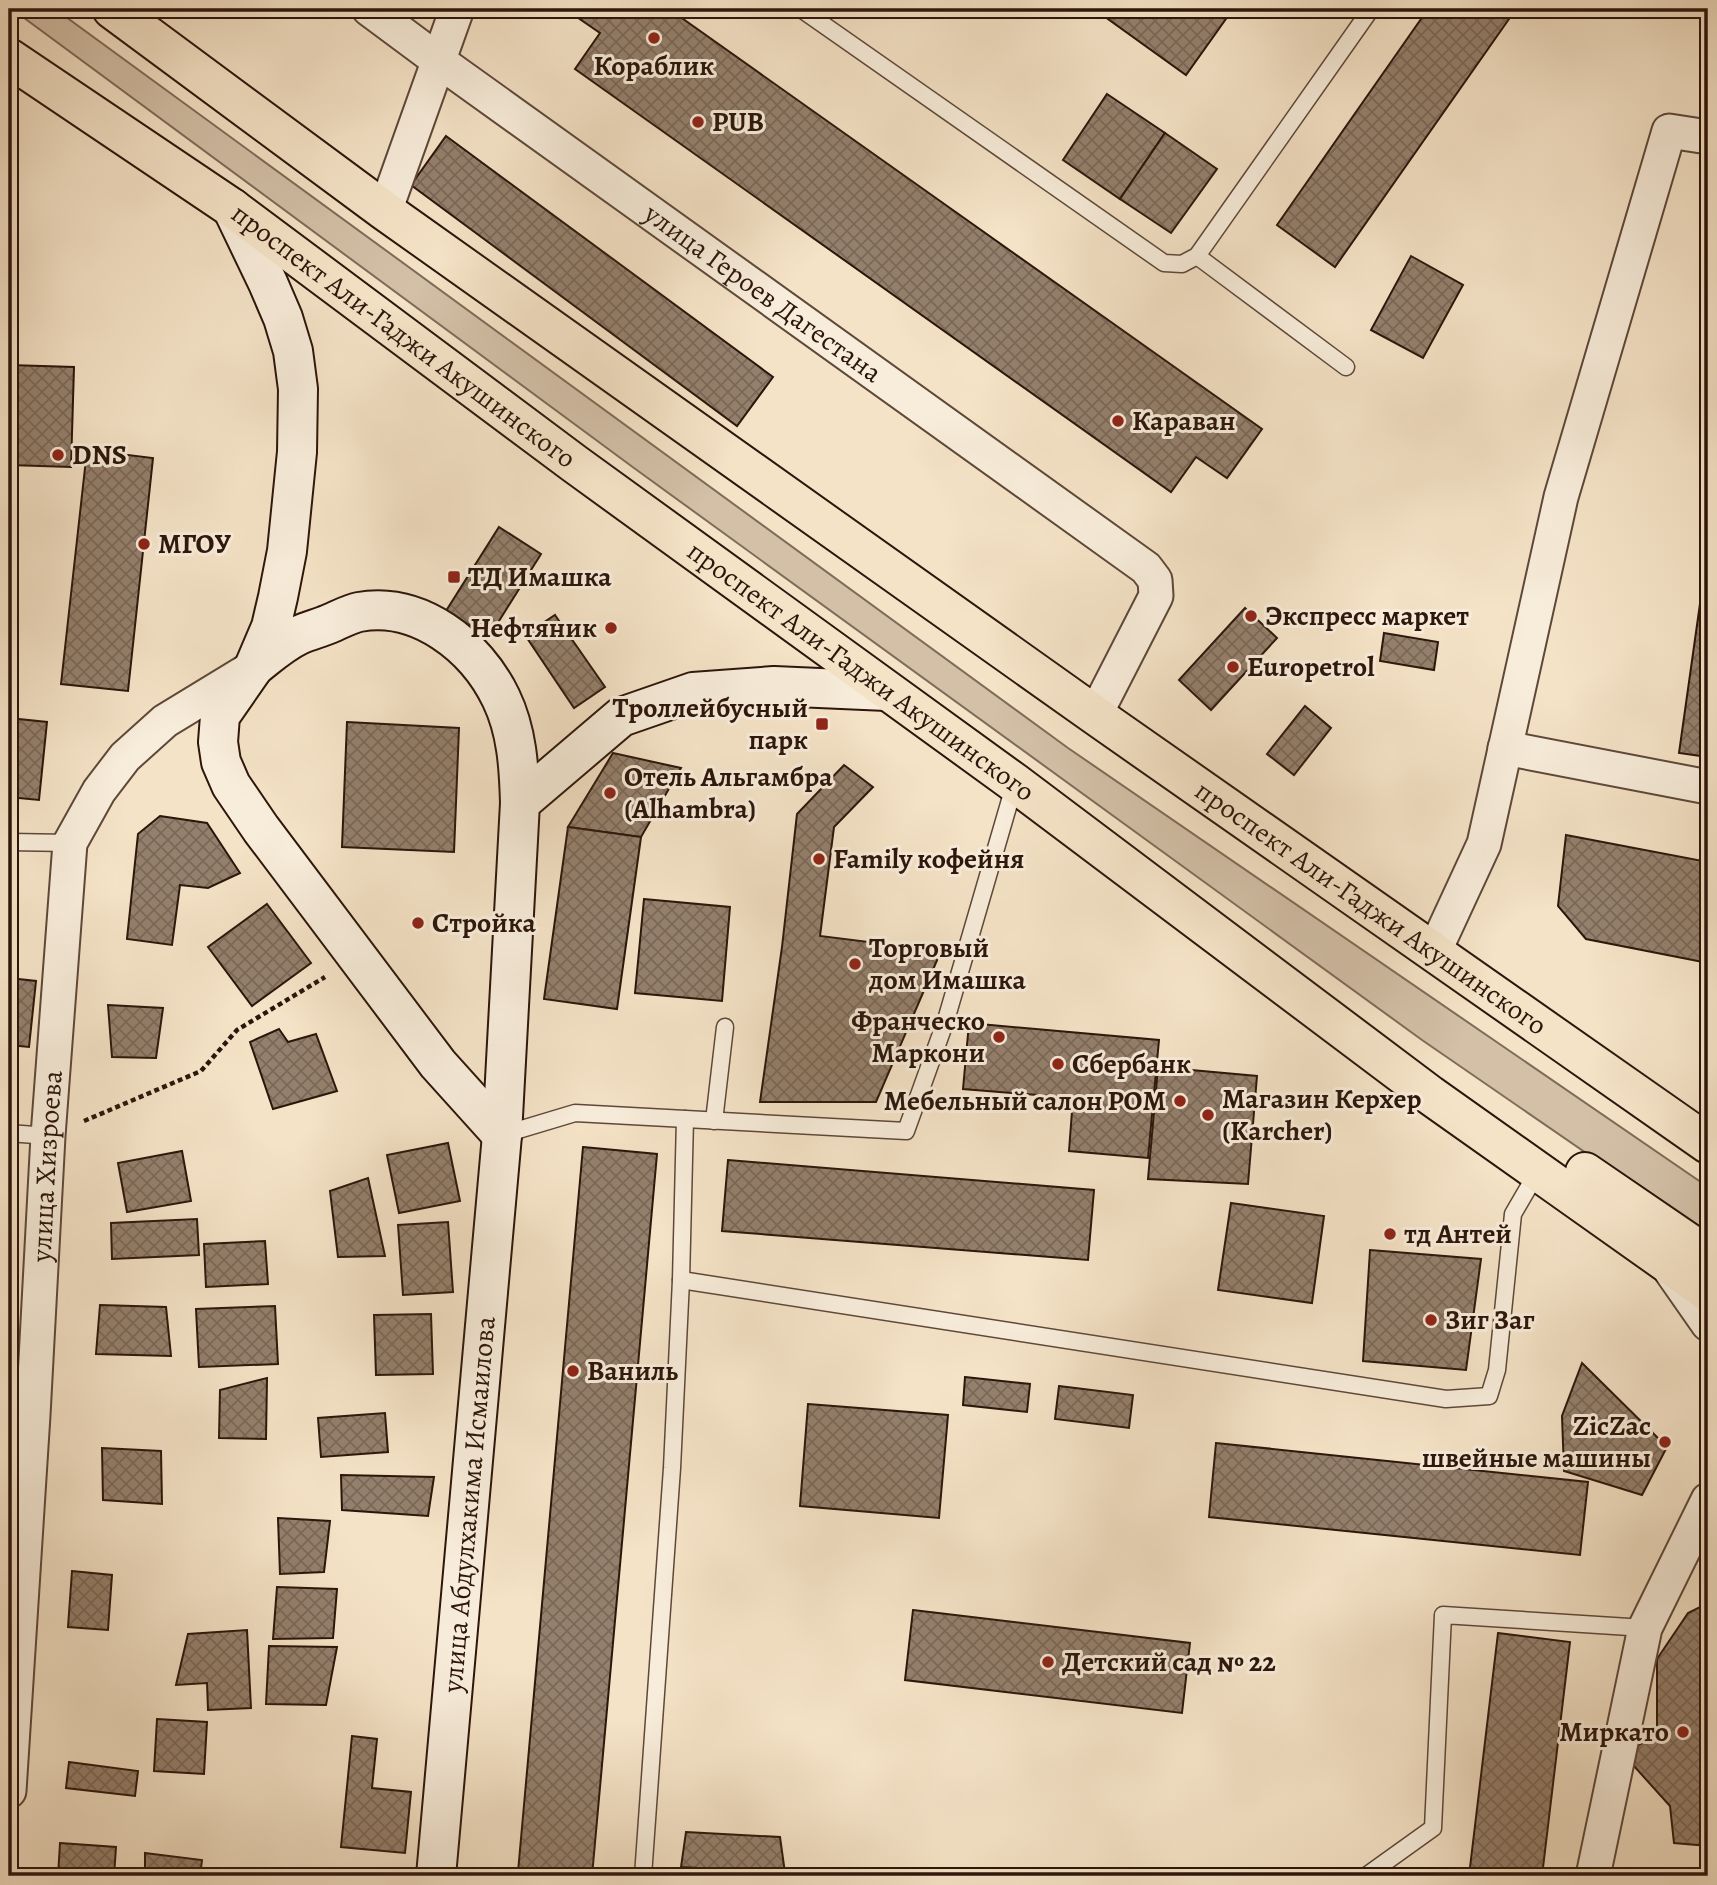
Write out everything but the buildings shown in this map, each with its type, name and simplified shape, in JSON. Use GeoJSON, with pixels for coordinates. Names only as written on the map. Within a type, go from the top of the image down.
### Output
{"type":"FeatureCollection","features":[{"type":"Feature","properties":{"kind":"main road","name":"проспект Али-Гаджи Акушинского"},"geometry":{"type":"LineString","coordinates":[[112,9],[385,211],[1095,715],[1708,1144]]}},
{"type":"Feature","properties":{"kind":"main road","name":"проспект Али-Гаджи Акушинского"},"geometry":{"type":"LineString","coordinates":[[9,58],[232,208],[575,464],[1015,783],[1430,1095],[1708,1292]]}},
{"type":"Feature","properties":{"kind":"main road"},"geometry":{"type":"LineString","coordinates":[[232,208],[283,318],[293,351],[298,389],[297,452],[287,551],[271,628],[254,667],[220,716],[218,742],[222,762],[231,785],[261,829],[438,1064],[502,1135]]}},
{"type":"Feature","properties":{"kind":"main road","name":"улица Абдулхакима Исмаилова"},"geometry":{"type":"LineString","coordinates":[[254,667],[298,635],[358,612],[388,611],[416,617],[436,626],[459,643],[482,667],[501,698],[513,731],[519,764],[520,803],[502,1135],[436,1876]]}},
{"type":"Feature","properties":{"kind":"main road"},"geometry":{"type":"LineString","coordinates":[[520,803],[621,717],[693,692],[774,686],[887,691]]}},
{"type":"Feature","properties":{"kind":"main road"},"geometry":{"type":"LineString","coordinates":[[1538,1171],[1580,1169],[1708,1256]]}},
{"type":"Feature","properties":{"kind":"street","name":"улица Героев Дагестана"},"geometry":{"type":"LineString","coordinates":[[369,9],[1146,568],[1155,580],[1156,596],[1095,715]]}},
{"type":"Feature","properties":{"kind":"street"},"geometry":{"type":"LineString","coordinates":[[385,211],[457,9]]}},
{"type":"Feature","properties":{"kind":"street"},"geometry":{"type":"LineString","coordinates":[[1434,952],[1483,844],[1561,497],[1669,131],[1708,137]]}},
{"type":"Feature","properties":{"kind":"street","name":"улица Хизроева"},"geometry":{"type":"LineString","coordinates":[[9,1791],[21,1414],[48,1136],[70,843],[99,791],[125,757],[165,721],[254,667]]}},
{"type":"Feature","properties":{"kind":"street"},"geometry":{"type":"LineString","coordinates":[[1505,748],[1708,787]]}},
{"type":"Feature","properties":{"kind":"street"},"geometry":{"type":"LineString","coordinates":[[1663,1260],[1708,1324]]}},
{"type":"Feature","properties":{"kind":"street"},"geometry":{"type":"LineString","coordinates":[[1592,1876],[1645,1628],[1708,1500]]}},
{"type":"Feature","properties":{"kind":"lane"},"geometry":{"type":"LineString","coordinates":[[802,9],[1164,263],[1182,264],[1197,256],[1371,9]]}},
{"type":"Feature","properties":{"kind":"lane"},"geometry":{"type":"LineString","coordinates":[[1197,256],[1346,367]]}},
{"type":"Feature","properties":{"kind":"lane"},"geometry":{"type":"LineString","coordinates":[[502,1135],[575,1113],[906,1131],[946,1020],[1015,783]]}},
{"type":"Feature","properties":{"kind":"lane"},"geometry":{"type":"LineString","coordinates":[[9,842],[70,843]]}},
{"type":"Feature","properties":{"kind":"lane"},"geometry":{"type":"LineString","coordinates":[[714,1121],[725,1027]]}},
{"type":"Feature","properties":{"kind":"lane"},"geometry":{"type":"LineString","coordinates":[[643,1876],[673,1468],[685,1119]]}},
{"type":"Feature","properties":{"kind":"lane"},"geometry":{"type":"LineString","coordinates":[[9,1133],[48,1136]]}},
{"type":"Feature","properties":{"kind":"lane"},"geometry":{"type":"LineString","coordinates":[[681,1280],[1446,1399],[1489,1396],[1497,1370],[1513,1214],[1538,1171]]}},
{"type":"Feature","properties":{"kind":"lane"},"geometry":{"type":"LineString","coordinates":[[1366,1876],[1433,1828],[1443,1615],[1645,1628]]}},
{"type":"Feature","properties":{"kind":"path"},"geometry":{"type":"LineString","coordinates":[[48,1136],[201,1071],[237,1030],[358,958]]}},
{"type":"Feature","properties":{"kind":"shaded area"},"geometry":{"type":"Polygon","coordinates":[[[12,9],[55,9],[1068,748],[1708,1187],[1708,1234],[1695,1228],[1422,1040],[634,468],[12,9]]]}},
{"type":"Feature","properties":{"kind":"place","name":"Кораблик"},"geometry":{"type":"Point","coordinates":[654,38]}},
{"type":"Feature","properties":{"kind":"place","name":"PUB"},"geometry":{"type":"Point","coordinates":[698,122]}},
{"type":"Feature","properties":{"kind":"place","name":"Караван"},"geometry":{"type":"Point","coordinates":[1118,421]}},
{"type":"Feature","properties":{"kind":"place","name":"DNS"},"geometry":{"type":"Point","coordinates":[58,455]}},
{"type":"Feature","properties":{"kind":"place","name":"МГОУ"},"geometry":{"type":"Point","coordinates":[144,544]}},
{"type":"Feature","properties":{"kind":"place","name":"ТД Имашка"},"geometry":{"type":"Point","coordinates":[454,577]}},
{"type":"Feature","properties":{"kind":"place","name":"Экспресс маркет"},"geometry":{"type":"Point","coordinates":[1251,616]}},
{"type":"Feature","properties":{"kind":"place","name":"Нефтяник"},"geometry":{"type":"Point","coordinates":[611,628]}},
{"type":"Feature","properties":{"kind":"place","name":"Europetrol"},"geometry":{"type":"Point","coordinates":[1233,667]}},
{"type":"Feature","properties":{"kind":"place","name":"Троллейбусный парк"},"geometry":{"type":"Point","coordinates":[822,724]}},
{"type":"Feature","properties":{"kind":"place","name":"Отель Альгамбра (Alhambra)"},"geometry":{"type":"Point","coordinates":[610,793]}},
{"type":"Feature","properties":{"kind":"place","name":"Family кофейня"},"geometry":{"type":"Point","coordinates":[819,859]}},
{"type":"Feature","properties":{"kind":"place","name":"Стройка"},"geometry":{"type":"Point","coordinates":[418,923]}},
{"type":"Feature","properties":{"kind":"place","name":"Торговый дом Имашка"},"geometry":{"type":"Point","coordinates":[855,964]}},
{"type":"Feature","properties":{"kind":"place","name":"Франческо Маркони"},"geometry":{"type":"Point","coordinates":[999,1037]}},
{"type":"Feature","properties":{"kind":"place","name":"Сбербанк"},"geometry":{"type":"Point","coordinates":[1058,1064]}},
{"type":"Feature","properties":{"kind":"place","name":"Мебельный салон РОМ"},"geometry":{"type":"Point","coordinates":[1180,1101]}},
{"type":"Feature","properties":{"kind":"place","name":"Магазин Керхер (Karcher)"},"geometry":{"type":"Point","coordinates":[1208,1115]}},
{"type":"Feature","properties":{"kind":"place","name":"тд Антей"},"geometry":{"type":"Point","coordinates":[1390,1234]}},
{"type":"Feature","properties":{"kind":"place","name":"Зиг Заг"},"geometry":{"type":"Point","coordinates":[1431,1320]}},
{"type":"Feature","properties":{"kind":"place","name":"Ваниль"},"geometry":{"type":"Point","coordinates":[573,1371]}},
{"type":"Feature","properties":{"kind":"place","name":"ZicZac швейные машины"},"geometry":{"type":"Point","coordinates":[1665,1442]}},
{"type":"Feature","properties":{"kind":"place","name":"Детский сад № 22"},"geometry":{"type":"Point","coordinates":[1048,1662]}},
{"type":"Feature","properties":{"kind":"place","name":"Миркато"},"geometry":{"type":"Point","coordinates":[1683,1732]}}]}
